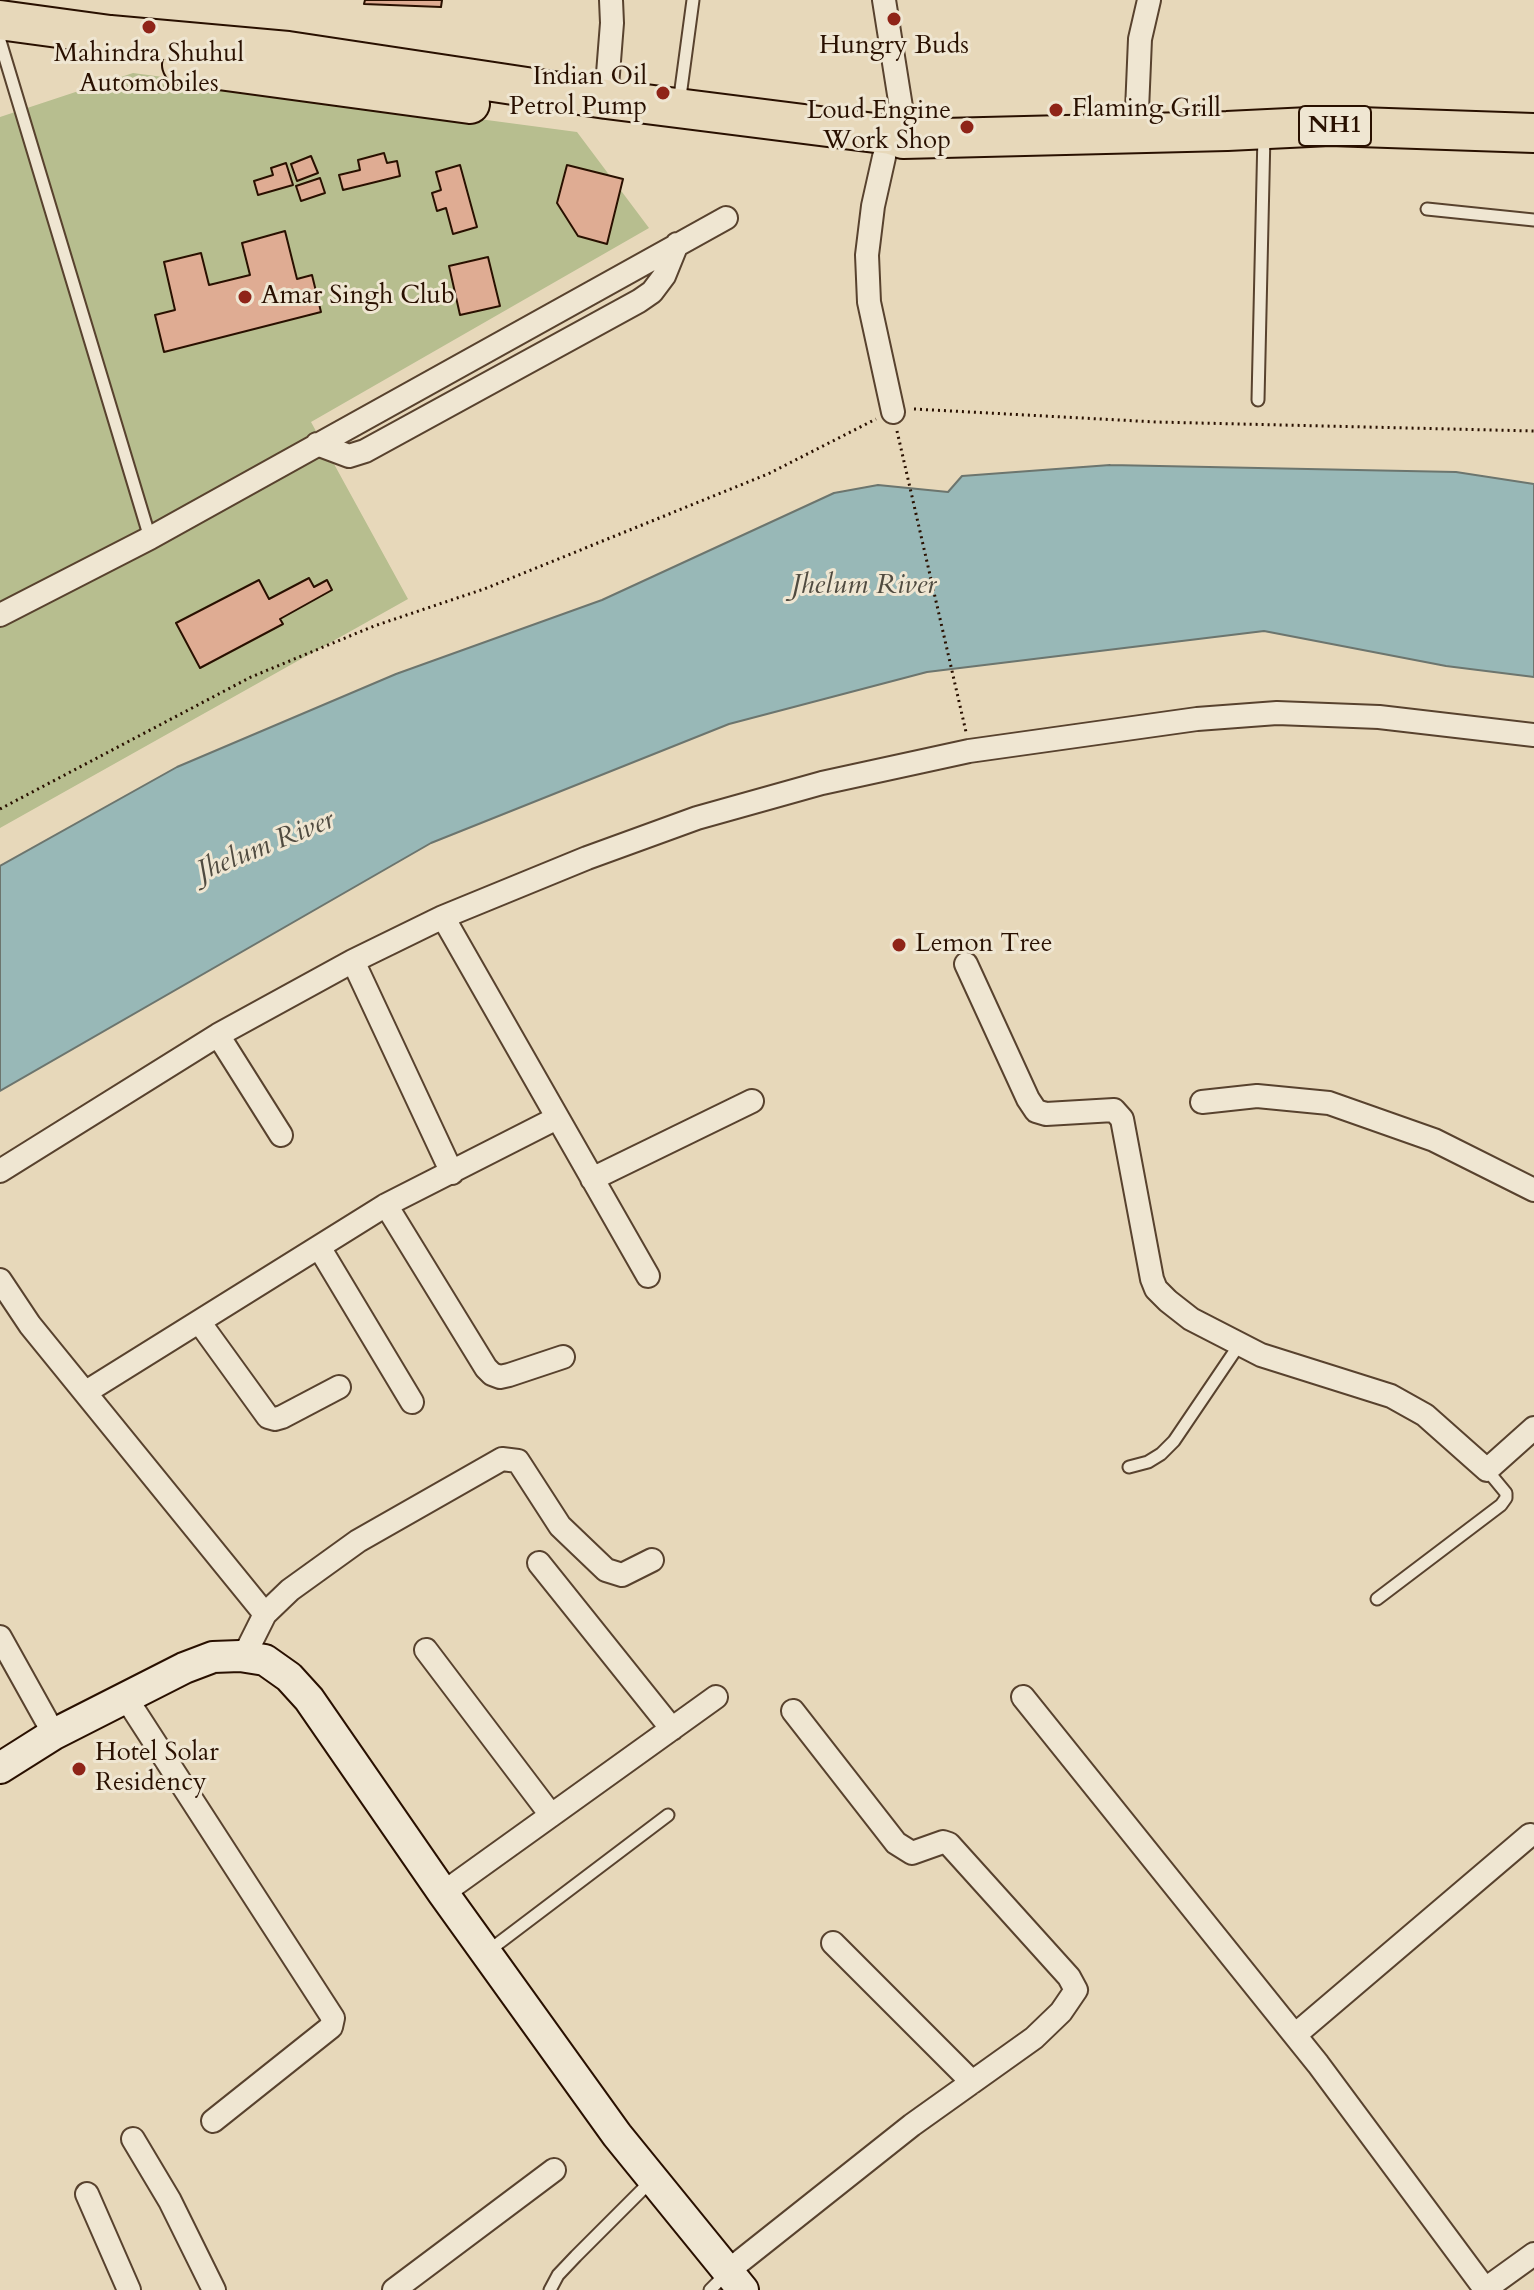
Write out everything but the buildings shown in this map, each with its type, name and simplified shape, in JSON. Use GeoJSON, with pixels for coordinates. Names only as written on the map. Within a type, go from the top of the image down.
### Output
{"type":"FeatureCollection","features":[{"type":"Feature","properties":{"kind":"highway","name":"NH1"},"geometry":{"type":"LineString","coordinates":[[0,20],[110,35],[288,51],[606,99],[891,135],[894,148]]}},
{"type":"Feature","properties":{"kind":"highway","name":"NH1"},"geometry":{"type":"LineString","coordinates":[[0,40],[299,83],[894,148],[1136,134],[1383,126],[1534,133]]}},
{"type":"Feature","properties":{"kind":"main road"},"geometry":{"type":"LineString","coordinates":[[0,1768],[54,1734],[184,1668],[213,1657],[244,1656],[265,1660],[289,1677],[309,1699],[443,1893],[617,2135],[654,2179],[727,2284]]}},
{"type":"Feature","properties":{"kind":"street"},"geometry":{"type":"LineString","coordinates":[[606,99],[611,0]]}},
{"type":"Feature","properties":{"kind":"street"},"geometry":{"type":"LineString","coordinates":[[884,0],[901,107],[894,148],[873,206],[867,255],[869,302],[893,412]]}},
{"type":"Feature","properties":{"kind":"street"},"geometry":{"type":"LineString","coordinates":[[1136,134],[1139,49],[1149,0]]}},
{"type":"Feature","properties":{"kind":"street"},"geometry":{"type":"LineString","coordinates":[[0,615],[150,538],[726,218]]}},
{"type":"Feature","properties":{"kind":"street"},"geometry":{"type":"LineString","coordinates":[[317,444],[349,456],[365,451],[639,301],[652,292],[664,276],[677,244]]}},
{"type":"Feature","properties":{"kind":"street"},"geometry":{"type":"LineString","coordinates":[[0,1171],[218,1035],[353,961],[443,917],[587,858],[697,818],[822,783],[969,751],[1197,719],[1277,713],[1379,717],[1534,735]]}},
{"type":"Feature","properties":{"kind":"street"},"geometry":{"type":"LineString","coordinates":[[443,917],[648,1276]]}},
{"type":"Feature","properties":{"kind":"street"},"geometry":{"type":"LineString","coordinates":[[353,961],[452,1173]]}},
{"type":"Feature","properties":{"kind":"street"},"geometry":{"type":"LineString","coordinates":[[966,964],[1036,1111],[1046,1114],[1109,1110],[1119,1114],[1152,1279],[1156,1289],[1191,1319],[1261,1355],[1391,1396],[1425,1415],[1487,1470],[1534,1428]]}},
{"type":"Feature","properties":{"kind":"street"},"geometry":{"type":"LineString","coordinates":[[218,1035],[281,1135]]}},
{"type":"Feature","properties":{"kind":"street"},"geometry":{"type":"LineString","coordinates":[[1202,1102],[1257,1096],[1329,1103],[1434,1140],[1534,1190]]}},
{"type":"Feature","properties":{"kind":"street"},"geometry":{"type":"LineString","coordinates":[[592,1179],[752,1101]]}},
{"type":"Feature","properties":{"kind":"street"},"geometry":{"type":"LineString","coordinates":[[86,1392],[386,1205],[557,1118]]}},
{"type":"Feature","properties":{"kind":"street"},"geometry":{"type":"LineString","coordinates":[[386,1205],[492,1374],[500,1377],[509,1375],[563,1357]]}},
{"type":"Feature","properties":{"kind":"street"},"geometry":{"type":"LineString","coordinates":[[319,1247],[412,1402]]}},
{"type":"Feature","properties":{"kind":"street"},"geometry":{"type":"LineString","coordinates":[[0,1280],[30,1325],[265,1614]]}},
{"type":"Feature","properties":{"kind":"street"},"geometry":{"type":"LineString","coordinates":[[200,1323],[268,1417],[282,1417],[339,1387]]}},
{"type":"Feature","properties":{"kind":"street"},"geometry":{"type":"LineString","coordinates":[[244,1656],[265,1614],[290,1590],[358,1541],[502,1459],[518,1461],[560,1526],[606,1570],[622,1575],[652,1560]]}},
{"type":"Feature","properties":{"kind":"street"},"geometry":{"type":"LineString","coordinates":[[539,1563],[672,1729]]}},
{"type":"Feature","properties":{"kind":"street"},"geometry":{"type":"LineString","coordinates":[[0,1637],[54,1734]]}},
{"type":"Feature","properties":{"kind":"street"},"geometry":{"type":"LineString","coordinates":[[426,1650],[551,1815]]}},
{"type":"Feature","properties":{"kind":"street"},"geometry":{"type":"LineString","coordinates":[[443,1893],[716,1697]]}},
{"type":"Feature","properties":{"kind":"street"},"geometry":{"type":"LineString","coordinates":[[1023,1697],[1295,2035],[1484,2290],[1534,2254]]}},
{"type":"Feature","properties":{"kind":"street"},"geometry":{"type":"LineString","coordinates":[[126,1698],[333,2018],[331,2027],[213,2121]]}},
{"type":"Feature","properties":{"kind":"street"},"geometry":{"type":"LineString","coordinates":[[727,2284],[912,2125],[1002,2064],[1034,2038],[1071,2000],[1076,1990],[1074,1983],[949,1844],[943,1842],[912,1853],[896,1843],[793,1711]]}},
{"type":"Feature","properties":{"kind":"street"},"geometry":{"type":"LineString","coordinates":[[1295,2035],[1530,1835]]}},
{"type":"Feature","properties":{"kind":"street"},"geometry":{"type":"LineString","coordinates":[[833,1943],[972,2082]]}},
{"type":"Feature","properties":{"kind":"street"},"geometry":{"type":"LineString","coordinates":[[133,2139],[170,2201],[214,2290]]}},
{"type":"Feature","properties":{"kind":"street"},"geometry":{"type":"LineString","coordinates":[[394,2290],[554,2170]]}},
{"type":"Feature","properties":{"kind":"street"},"geometry":{"type":"LineString","coordinates":[[87,2194],[129,2290]]}},
{"type":"Feature","properties":{"kind":"lane"},"geometry":{"type":"LineString","coordinates":[[678,108],[693,0]]}},
{"type":"Feature","properties":{"kind":"lane"},"geometry":{"type":"LineString","coordinates":[[0,40],[150,538]]}},
{"type":"Feature","properties":{"kind":"lane"},"geometry":{"type":"LineString","coordinates":[[1258,400],[1264,129]]}},
{"type":"Feature","properties":{"kind":"lane"},"geometry":{"type":"LineString","coordinates":[[1427,209],[1534,220]]}},
{"type":"Feature","properties":{"kind":"lane"},"geometry":{"type":"LineString","coordinates":[[1129,1467],[1148,1462],[1174,1441],[1239,1345]]}},
{"type":"Feature","properties":{"kind":"lane"},"geometry":{"type":"LineString","coordinates":[[1377,1599],[1501,1505],[1506,1493],[1487,1470]]}},
{"type":"Feature","properties":{"kind":"lane"},"geometry":{"type":"LineString","coordinates":[[486,1952],[668,1815]]}},
{"type":"Feature","properties":{"kind":"lane"},"geometry":{"type":"LineString","coordinates":[[550,2290],[558,2275],[654,2179]]}},
{"type":"Feature","properties":{"kind":"path"},"geometry":{"type":"LineString","coordinates":[[0,809],[251,677],[374,626],[484,589],[768,474],[893,412],[922,408],[1156,422],[1534,431]]}},
{"type":"Feature","properties":{"kind":"path"},"geometry":{"type":"LineString","coordinates":[[898,435],[964,719]]}},
{"type":"Feature","properties":{"kind":"green space"},"geometry":{"type":"Polygon","coordinates":[[[133,73],[577,132],[649,228],[311,422],[408,599],[0,828],[0,117],[133,73]]]}},
{"type":"Feature","properties":{"kind":"water","name":"Jhelum River"},"geometry":{"type":"Polygon","coordinates":[[[1110,465],[1456,472],[1534,484],[1534,677],[1446,666],[1264,631],[927,672],[729,724],[431,843],[0,1091],[0,866],[177,767],[396,674],[602,600],[834,493],[878,485],[948,492],[962,476],[1110,465]]]}},
{"type":"Feature","properties":{"kind":"place","name":"Hungry Buds"},"geometry":{"type":"Point","coordinates":[894,19]}},
{"type":"Feature","properties":{"kind":"place","name":"Mahindra Shuhul Automobiles"},"geometry":{"type":"Point","coordinates":[149,27]}},
{"type":"Feature","properties":{"kind":"place","name":"Indian Oil Petrol Pump"},"geometry":{"type":"Point","coordinates":[663,93]}},
{"type":"Feature","properties":{"kind":"place","name":"Flaming Grill"},"geometry":{"type":"Point","coordinates":[1056,110]}},
{"type":"Feature","properties":{"kind":"place","name":"Loud Engine Work Shop"},"geometry":{"type":"Point","coordinates":[967,127]}},
{"type":"Feature","properties":{"kind":"place","name":"Amar Singh Club"},"geometry":{"type":"Point","coordinates":[245,297]}},
{"type":"Feature","properties":{"kind":"place","name":"Lemon Tree"},"geometry":{"type":"Point","coordinates":[899,945]}},
{"type":"Feature","properties":{"kind":"place","name":"Hotel Solar Residency"},"geometry":{"type":"Point","coordinates":[79,1769]}}]}
